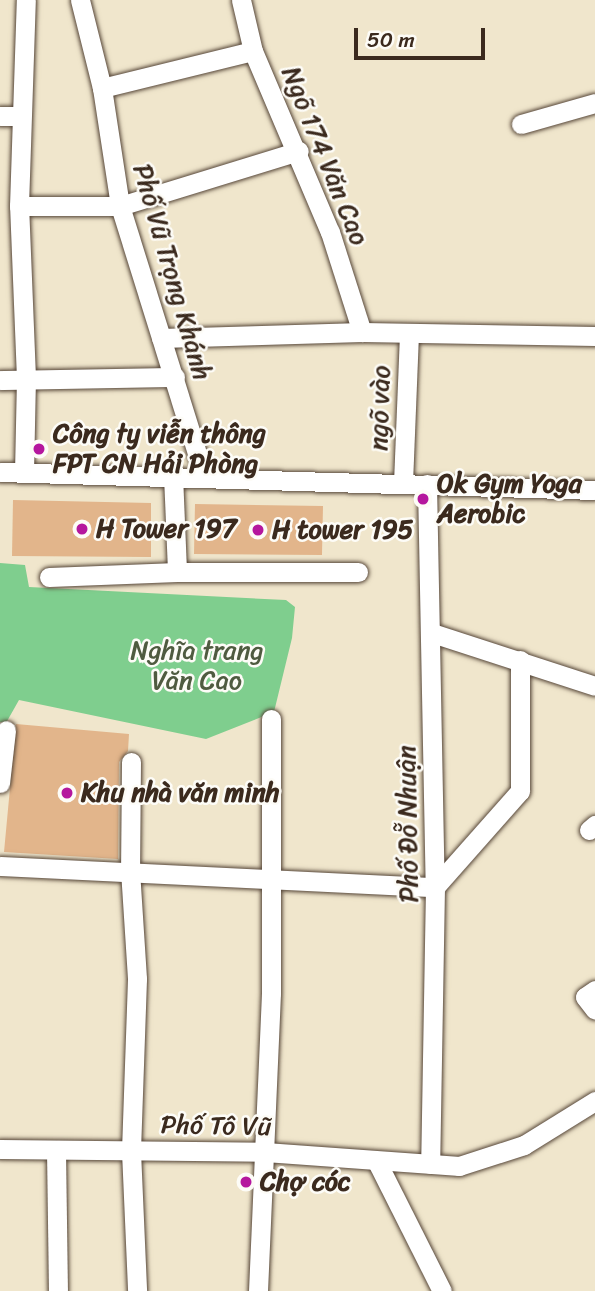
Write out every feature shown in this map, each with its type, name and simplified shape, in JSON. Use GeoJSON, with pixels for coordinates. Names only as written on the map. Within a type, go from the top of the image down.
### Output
{"type":"FeatureCollection","features":[{"type":"Feature","properties":{"kind":"street"},"geometry":{"type":"LineString","coordinates":[[24,473],[26,378],[19,206],[26,0]]}},
{"type":"Feature","properties":{"kind":"street","name":"Phố Vũ Trọng Khánh"},"geometry":{"type":"LineString","coordinates":[[80,0],[102,88],[120,206],[204,475]]}},
{"type":"Feature","properties":{"kind":"street","name":"Ngõ 174 Văn Cao"},"geometry":{"type":"LineString","coordinates":[[241,0],[253,51],[299,151],[362,332]]}},
{"type":"Feature","properties":{"kind":"street"},"geometry":{"type":"LineString","coordinates":[[102,88],[253,51]]}},
{"type":"Feature","properties":{"kind":"street"},"geometry":{"type":"LineString","coordinates":[[521,124],[595,103]]}},
{"type":"Feature","properties":{"kind":"street"},"geometry":{"type":"LineString","coordinates":[[0,116],[20,116]]}},
{"type":"Feature","properties":{"kind":"street"},"geometry":{"type":"LineString","coordinates":[[19,206],[120,206],[299,151]]}},
{"type":"Feature","properties":{"kind":"street"},"geometry":{"type":"LineString","coordinates":[[161,338],[362,332],[409,335],[595,335]]}},
{"type":"Feature","properties":{"kind":"street","name":"ngõ vào"},"geometry":{"type":"LineString","coordinates":[[403,483],[409,335]]}},
{"type":"Feature","properties":{"kind":"street"},"geometry":{"type":"LineString","coordinates":[[0,380],[175,377]]}},
{"type":"Feature","properties":{"kind":"street"},"geometry":{"type":"LineString","coordinates":[[0,472],[204,475],[595,490]]}},
{"type":"Feature","properties":{"kind":"street"},"geometry":{"type":"LineString","coordinates":[[173,475],[177,572]]}},
{"type":"Feature","properties":{"kind":"street","name":"Phố Đỗ Nhuận"},"geometry":{"type":"LineString","coordinates":[[427,484],[435,887],[430,1164]]}},
{"type":"Feature","properties":{"kind":"street"},"geometry":{"type":"LineString","coordinates":[[49,578],[177,572],[358,572]]}},
{"type":"Feature","properties":{"kind":"street"},"geometry":{"type":"LineString","coordinates":[[432,633],[595,686]]}},
{"type":"Feature","properties":{"kind":"street"},"geometry":{"type":"LineString","coordinates":[[0,866],[130,870],[435,887],[520,791],[520,660]]}},
{"type":"Feature","properties":{"kind":"street"},"geometry":{"type":"LineString","coordinates":[[258,1291],[273,877],[271,719]]}},
{"type":"Feature","properties":{"kind":"street"},"geometry":{"type":"LineString","coordinates":[[0,783],[5,730]]}},
{"type":"Feature","properties":{"kind":"street"},"geometry":{"type":"LineString","coordinates":[[131,762],[130,870],[137,979],[131,1151],[137,1291]]}},
{"type":"Feature","properties":{"kind":"street"},"geometry":{"type":"LineString","coordinates":[[595,990],[585,997],[595,1010]]}},
{"type":"Feature","properties":{"kind":"street","name":"Phố Tô Vũ"},"geometry":{"type":"LineString","coordinates":[[0,1149],[265,1152],[378,1164],[459,1166],[502,1154],[595,1101]]}},
{"type":"Feature","properties":{"kind":"street"},"geometry":{"type":"LineString","coordinates":[[56,1150],[58,1291]]}},
{"type":"Feature","properties":{"kind":"street"},"geometry":{"type":"LineString","coordinates":[[378,1164],[440,1290]]}},
{"type":"Feature","properties":{"kind":"green space","name":"Nghĩa trang Văn Cao"},"geometry":{"type":"Polygon","coordinates":[[[0,563],[25,565],[29,587],[286,600],[295,607],[292,638],[274,712],[206,739],[19,700],[6,723],[0,722],[0,563]]]}},
{"type":"Feature","properties":{"kind":"building","name":"H Tower 197"},"geometry":{"type":"Polygon","coordinates":[[[13,500],[151,503],[151,557],[12,556],[13,500]]]}},
{"type":"Feature","properties":{"kind":"building","name":"H tower 195"},"geometry":{"type":"Polygon","coordinates":[[[195,504],[323,506],[322,555],[194,554],[195,504]]]}},
{"type":"Feature","properties":{"kind":"building","name":"Khu nhà văn minh"},"geometry":{"type":"Polygon","coordinates":[[[16,724],[129,734],[128,751],[119,762],[118,859],[4,852],[16,724]]]}},
{"type":"Feature","properties":{"kind":"place","name":"Công ty viễn thông FPT CN Hải Phòng"},"geometry":{"type":"Point","coordinates":[39,449]}},
{"type":"Feature","properties":{"kind":"place","name":"Ok Gym Yoga Aerobic"},"geometry":{"type":"Point","coordinates":[423,499]}},
{"type":"Feature","properties":{"kind":"place","name":"H Tower 197"},"geometry":{"type":"Point","coordinates":[82,529]}},
{"type":"Feature","properties":{"kind":"place","name":"H tower 195"},"geometry":{"type":"Point","coordinates":[258,530]}},
{"type":"Feature","properties":{"kind":"place","name":"Khu nhà văn minh"},"geometry":{"type":"Point","coordinates":[67,793]}},
{"type":"Feature","properties":{"kind":"place","name":"Chợ cóc"},"geometry":{"type":"Point","coordinates":[246,1182]}}]}
